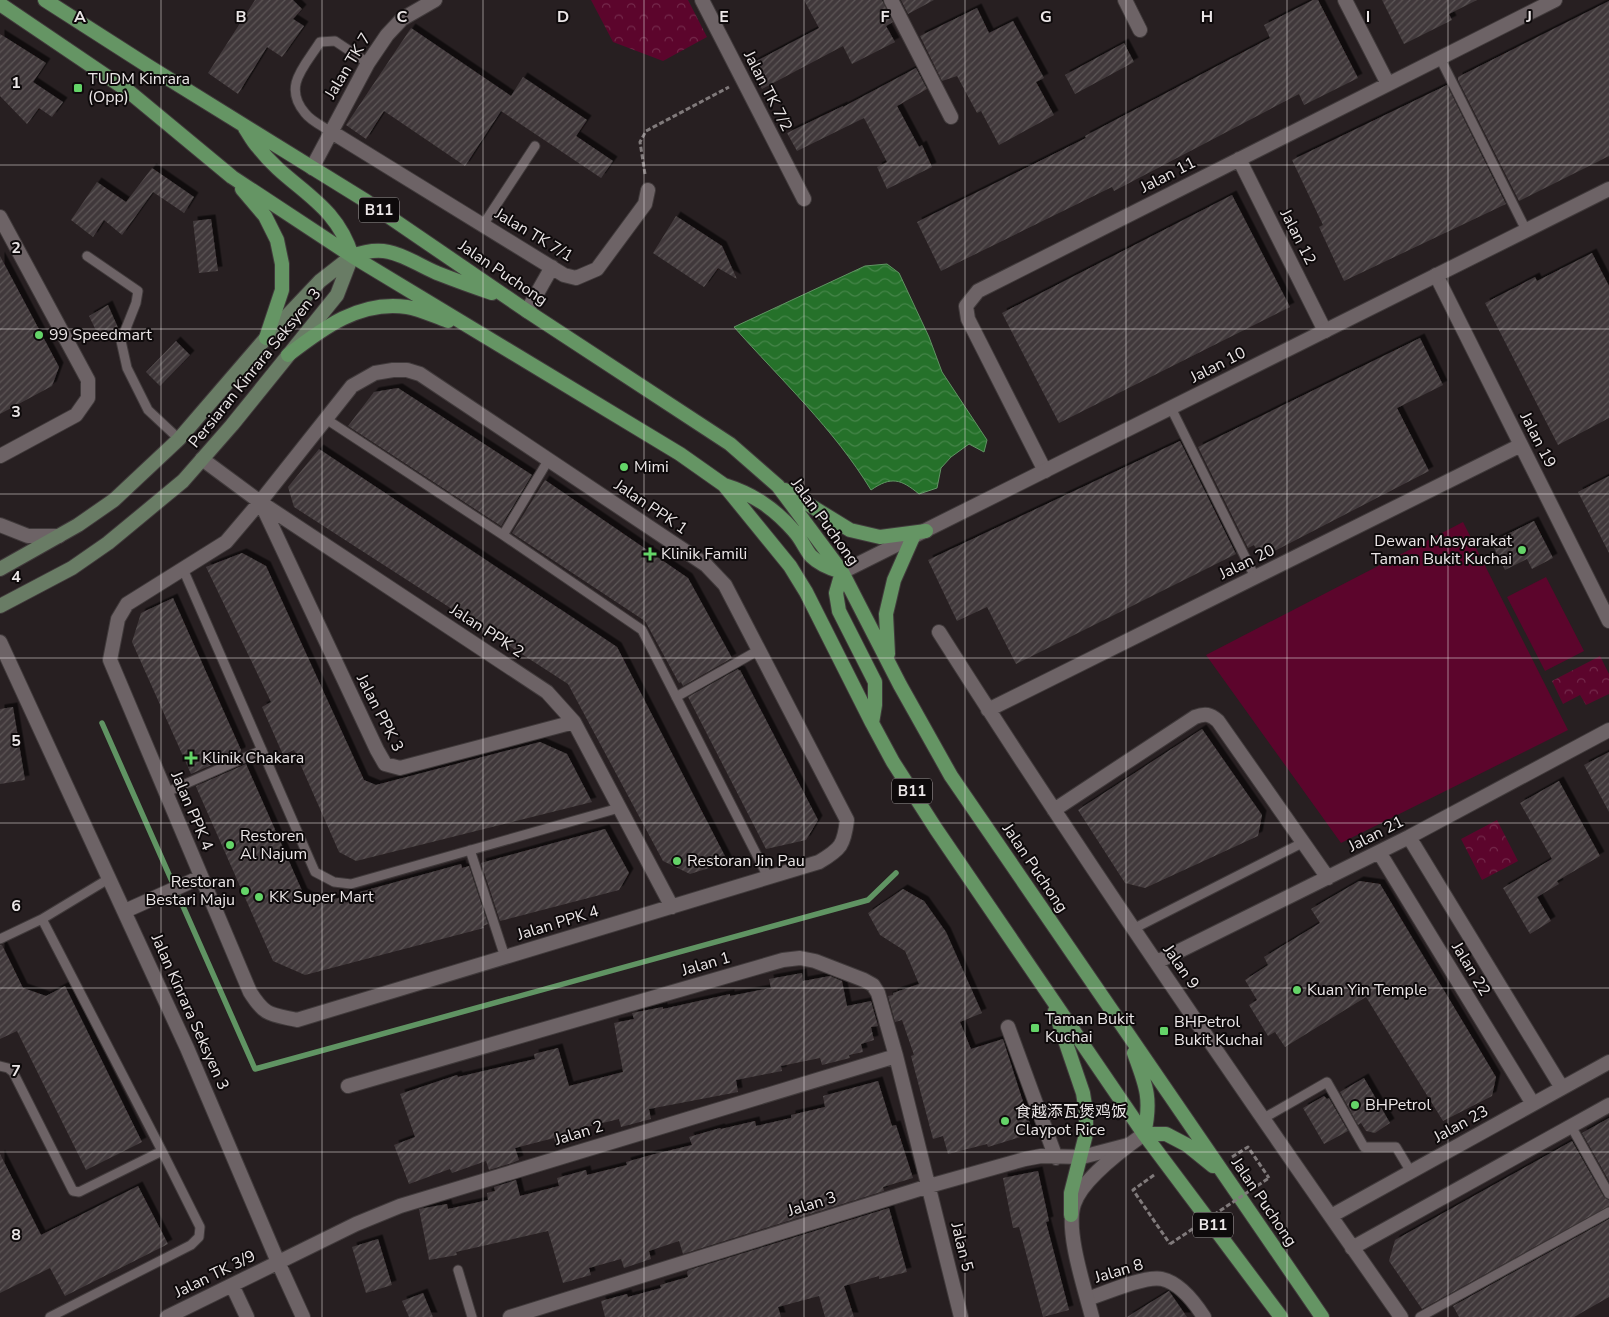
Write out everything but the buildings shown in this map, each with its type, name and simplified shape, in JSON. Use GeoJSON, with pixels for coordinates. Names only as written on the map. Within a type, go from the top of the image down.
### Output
{"type":"FeatureCollection","features":[{"type":"Feature","properties":{"kind":"main road","name":"Jalan Puchong"},"geometry":{"type":"LineString","coordinates":[[45,0],[366,201],[527,311],[730,444],[778,486],[842,572],[900,685],[951,776],[1322,1317]]}},
{"type":"Feature","properties":{"kind":"main road","name":"B11"},"geometry":{"type":"LineString","coordinates":[[0,4],[127,90],[232,177],[352,256],[680,454],[724,485],[785,560],[806,592],[893,762],[936,828],[1144,1134],[1281,1317]]}},
{"type":"Feature","properties":{"kind":"main road"},"geometry":{"type":"LineString","coordinates":[[244,125],[258,148],[331,215],[342,230],[352,256],[363,252],[384,250],[407,257],[436,272],[512,300]]}},
{"type":"Feature","properties":{"kind":"main road"},"geometry":{"type":"LineString","coordinates":[[232,177],[265,216],[276,240],[282,264],[282,290],[266,338]]}},
{"type":"Feature","properties":{"kind":"main road","name":"Persiaran Kinrara Seksyen 3"},"geometry":{"type":"LineString","coordinates":[[0,569],[60,536],[114,500],[179,439],[266,338],[320,281],[352,256]]}},
{"type":"Feature","properties":{"kind":"main road","name":"Persiaran Kinrara Seksyen 3"},"geometry":{"type":"LineString","coordinates":[[0,606],[72,568],[108,543],[176,486],[202,459],[337,295],[352,256]]}},
{"type":"Feature","properties":{"kind":"main road"},"geometry":{"type":"LineString","coordinates":[[288,355],[322,329],[344,317],[366,309],[388,305],[409,308],[472,329]]}},
{"type":"Feature","properties":{"kind":"main road"},"geometry":{"type":"LineString","coordinates":[[724,485],[757,498],[790,526],[811,556],[823,566],[842,572],[836,593],[839,611],[875,682],[875,705],[872,723]]}},
{"type":"Feature","properties":{"kind":"main road"},"geometry":{"type":"LineString","coordinates":[[778,486],[850,530],[880,537],[926,531]]}},
{"type":"Feature","properties":{"kind":"main road"},"geometry":{"type":"LineString","coordinates":[[900,685],[887,650],[886,614],[894,580],[912,538]]}},
{"type":"Feature","properties":{"kind":"main road"},"geometry":{"type":"LineString","coordinates":[[1042,982],[1058,1018],[1083,1093],[1086,1112],[1086,1134],[1082,1157],[1075,1174],[1071,1193],[1071,1215]]}},
{"type":"Feature","properties":{"kind":"main road"},"geometry":{"type":"LineString","coordinates":[[1126,1031],[1148,1093],[1149,1113],[1144,1134],[1166,1134],[1188,1145],[1222,1172]]}},
{"type":"Feature","properties":{"kind":"street","name":"Jalan TK 7"},"geometry":{"type":"LineString","coordinates":[[312,168],[368,63],[387,35],[402,19],[418,8],[435,0]]}},
{"type":"Feature","properties":{"kind":"street","name":"Jalan TK 7/2"},"geometry":{"type":"LineString","coordinates":[[702,0],[804,199]]}},
{"type":"Feature","properties":{"kind":"street"},"geometry":{"type":"LineString","coordinates":[[892,0],[951,117]]}},
{"type":"Feature","properties":{"kind":"street"},"geometry":{"type":"LineString","coordinates":[[1126,0],[1140,30]]}},
{"type":"Feature","properties":{"kind":"street"},"geometry":{"type":"LineString","coordinates":[[1345,0],[1388,84]]}},
{"type":"Feature","properties":{"kind":"street","name":"Jalan 11"},"geometry":{"type":"LineString","coordinates":[[1045,471],[968,319],[966,306],[978,291],[1549,1]]}},
{"type":"Feature","properties":{"kind":"street","name":"Jalan TK 7/1"},"geometry":{"type":"LineString","coordinates":[[330,132],[564,275],[576,278],[597,269],[645,204],[648,190]]}},
{"type":"Feature","properties":{"kind":"street","name":"Jalan 12"},"geometry":{"type":"LineString","coordinates":[[1239,159],[1325,331]]}},
{"type":"Feature","properties":{"kind":"street","name":"Jalan 10"},"geometry":{"type":"LineString","coordinates":[[842,572],[1609,189]]}},
{"type":"Feature","properties":{"kind":"street"},"geometry":{"type":"LineString","coordinates":[[0,217],[88,380],[88,398],[76,415],[0,456]]}},
{"type":"Feature","properties":{"kind":"street"},"geometry":{"type":"LineString","coordinates":[[527,311],[552,267]]}},
{"type":"Feature","properties":{"kind":"street","name":"Jalan 19"},"geometry":{"type":"LineString","coordinates":[[1436,275],[1609,621]]}},
{"type":"Feature","properties":{"kind":"street","name":"Jalan PPK 1"},"geometry":{"type":"LineString","coordinates":[[260,502],[352,386],[375,372],[407,370],[420,374],[706,565],[725,585],[847,820],[844,839],[832,854],[819,862],[672,907]]}},
{"type":"Feature","properties":{"kind":"street","name":"Jalan 20"},"geometry":{"type":"LineString","coordinates":[[988,710],[1521,445]]}},
{"type":"Feature","properties":{"kind":"street","name":"Jalan PPK 2"},"geometry":{"type":"LineString","coordinates":[[202,459],[260,502],[547,692],[574,722],[672,907]]}},
{"type":"Feature","properties":{"kind":"street","name":"Jalan PPK 4"},"geometry":{"type":"LineString","coordinates":[[260,502],[226,542],[127,604],[118,619],[110,660],[250,992],[257,1004],[268,1014],[297,1020],[672,907]]}},
{"type":"Feature","properties":{"kind":"street","name":"Jalan PPK 3"},"geometry":{"type":"LineString","coordinates":[[260,502],[385,764],[400,768],[574,722]]}},
{"type":"Feature","properties":{"kind":"street"},"geometry":{"type":"LineString","coordinates":[[0,525],[28,536],[60,536]]}},
{"type":"Feature","properties":{"kind":"street","name":"Jalan 9"},"geometry":{"type":"LineString","coordinates":[[939,632],[988,710],[1133,929],[1401,1317]]}},
{"type":"Feature","properties":{"kind":"street","name":"Jalan Kinrara Seksyen 3"},"geometry":{"type":"LineString","coordinates":[[0,642],[188,1048],[278,1262],[304,1317]]}},
{"type":"Feature","properties":{"kind":"street"},"geometry":{"type":"LineString","coordinates":[[1054,810],[1195,717],[1204,714],[1212,715],[1218,720],[1328,878]]}},
{"type":"Feature","properties":{"kind":"street","name":"Jalan 21"},"geometry":{"type":"LineString","coordinates":[[1157,962],[1409,837],[1609,730]]}},
{"type":"Feature","properties":{"kind":"street","name":"Jalan 22"},"geometry":{"type":"LineString","coordinates":[[1409,837],[1562,1088]]}},
{"type":"Feature","properties":{"kind":"street","name":"Jalan 22"},"geometry":{"type":"LineString","coordinates":[[1379,852],[1533,1104]]}},
{"type":"Feature","properties":{"kind":"street"},"geometry":{"type":"LineString","coordinates":[[125,911],[201,877]]}},
{"type":"Feature","properties":{"kind":"street","name":"Jalan 1"},"geometry":{"type":"LineString","coordinates":[[348,1086],[783,960],[800,958],[815,961],[872,985],[878,993],[929,1186]]}},
{"type":"Feature","properties":{"kind":"street"},"geometry":{"type":"LineString","coordinates":[[1008,1026],[1056,1158]]}},
{"type":"Feature","properties":{"kind":"street","name":"Jalan 2"},"geometry":{"type":"LineString","coordinates":[[278,1262],[356,1224],[430,1195],[896,1056]]}},
{"type":"Feature","properties":{"kind":"street","name":"Jalan 23"},"geometry":{"type":"LineString","coordinates":[[1331,1216],[1609,1062]]}},
{"type":"Feature","properties":{"kind":"street"},"geometry":{"type":"LineString","coordinates":[[1352,1248],[1609,1105]]}},
{"type":"Feature","properties":{"kind":"street"},"geometry":{"type":"LineString","coordinates":[[1092,1317],[1074,1242],[1071,1215],[1074,1202],[1086,1184],[1102,1166],[1144,1134]]}},
{"type":"Feature","properties":{"kind":"street","name":"Jalan 3"},"geometry":{"type":"LineString","coordinates":[[510,1317],[929,1186],[1025,1159],[1041,1156],[1056,1158],[1082,1157],[1128,1145]]}},
{"type":"Feature","properties":{"kind":"street","name":"Jalan 5"},"geometry":{"type":"LineString","coordinates":[[929,1186],[959,1317]]}},
{"type":"Feature","properties":{"kind":"street","name":"Jalan TK 3/9"},"geometry":{"type":"LineString","coordinates":[[167,1317],[278,1262]]}},
{"type":"Feature","properties":{"kind":"street","name":"Jalan 8"},"geometry":{"type":"LineString","coordinates":[[1088,1299],[1147,1280],[1161,1278],[1174,1284],[1198,1308],[1204,1317]]}},
{"type":"Feature","properties":{"kind":"street"},"geometry":{"type":"LineString","coordinates":[[232,1285],[246,1317]]}},
{"type":"Feature","properties":{"kind":"lane"},"geometry":{"type":"LineString","coordinates":[[330,132],[306,114],[296,98],[295,80],[320,42],[336,41],[368,63]]}},
{"type":"Feature","properties":{"kind":"lane"},"geometry":{"type":"LineString","coordinates":[[1440,58],[1526,230]]}},
{"type":"Feature","properties":{"kind":"lane"},"geometry":{"type":"LineString","coordinates":[[483,225],[535,146]]}},
{"type":"Feature","properties":{"kind":"lane"},"geometry":{"type":"LineString","coordinates":[[87,256],[138,291],[136,303],[122,341],[127,368],[148,410],[179,439]]}},
{"type":"Feature","properties":{"kind":"lane"},"geometry":{"type":"LineString","coordinates":[[1171,408],[1255,577]]}},
{"type":"Feature","properties":{"kind":"lane"},"geometry":{"type":"LineString","coordinates":[[326,419],[503,535],[642,630],[768,877]]}},
{"type":"Feature","properties":{"kind":"lane"},"geometry":{"type":"LineString","coordinates":[[503,535],[549,459]]}},
{"type":"Feature","properties":{"kind":"lane"},"geometry":{"type":"LineString","coordinates":[[183,569],[315,872],[334,882],[351,884],[619,808]]}},
{"type":"Feature","properties":{"kind":"lane"},"geometry":{"type":"LineString","coordinates":[[676,697],[759,650]]}},
{"type":"Feature","properties":{"kind":"lane"},"geometry":{"type":"LineString","coordinates":[[165,793],[262,750]]}},
{"type":"Feature","properties":{"kind":"lane"},"geometry":{"type":"LineString","coordinates":[[1133,929],[1302,843]]}},
{"type":"Feature","properties":{"kind":"lane"},"geometry":{"type":"LineString","coordinates":[[470,850],[505,957]]}},
{"type":"Feature","properties":{"kind":"lane"},"geometry":{"type":"LineString","coordinates":[[0,939],[42,919],[110,878]]}},
{"type":"Feature","properties":{"kind":"lane"},"geometry":{"type":"LineString","coordinates":[[42,919],[200,1227],[199,1237],[191,1245],[50,1317]]}},
{"type":"Feature","properties":{"kind":"lane"},"geometry":{"type":"LineString","coordinates":[[0,1066],[8,1068],[13,1072],[73,1190],[79,1192],[162,1151]]}},
{"type":"Feature","properties":{"kind":"lane"},"geometry":{"type":"LineString","coordinates":[[1264,1118],[1327,1082],[1364,1147],[1396,1147],[1411,1172]]}},
{"type":"Feature","properties":{"kind":"lane"},"geometry":{"type":"LineString","coordinates":[[1571,1126],[1609,1194]]}},
{"type":"Feature","properties":{"kind":"lane"},"geometry":{"type":"LineString","coordinates":[[1420,1317],[1609,1212]]}},
{"type":"Feature","properties":{"kind":"lane"},"geometry":{"type":"LineString","coordinates":[[458,1270],[472,1317]]}},
{"type":"Feature","properties":{"kind":"path"},"geometry":{"type":"LineString","coordinates":[[648,190],[640,142],[646,131],[743,80]]}},
{"type":"Feature","properties":{"kind":"path"},"geometry":{"type":"LineString","coordinates":[[1168,1166],[1133,1190],[1170,1244],[1269,1178],[1248,1147],[1222,1172]]}},
{"type":"Feature","properties":{"kind":"green space"},"geometry":{"type":"Polygon","coordinates":[[[591,0],[688,0],[707,37],[663,61],[613,42],[591,0]]]}},
{"type":"Feature","properties":{"kind":"green space"},"geometry":{"type":"Polygon","coordinates":[[[1463,522],[1568,730],[1341,843],[1206,655],[1463,522]]]}},
{"type":"Feature","properties":{"kind":"green space"},"geometry":{"type":"Polygon","coordinates":[[[1546,577],[1584,651],[1545,671],[1507,597],[1546,577]]]}},
{"type":"Feature","properties":{"kind":"green space"},"geometry":{"type":"Polygon","coordinates":[[[1600,656],[1609,674],[1609,694],[1586,705],[1580,695],[1563,704],[1552,681],[1600,656]]]}},
{"type":"Feature","properties":{"kind":"green space"},"geometry":{"type":"Polygon","coordinates":[[[1497,820],[1518,861],[1482,880],[1461,839],[1497,820]]]}},
{"type":"Feature","properties":{"kind":"water"},"geometry":{"type":"Polygon","coordinates":[[[887,264],[899,273],[929,337],[942,372],[987,440],[984,452],[969,444],[951,457],[941,468],[937,488],[919,494],[907,485],[896,481],[884,483],[871,490],[841,446],[734,327],[865,266],[887,264]]]}},
{"type":"Feature","properties":{"kind":"waterway"},"geometry":{"type":"LineString","coordinates":[[102,723],[255,1069],[868,900],[896,873]]}},
{"type":"Feature","properties":{"kind":"place","name":"TUDM Kinrara (Opp)"},"geometry":{"type":"Point","coordinates":[78,88]}},
{"type":"Feature","properties":{"kind":"place","name":"99 Speedmart"},"geometry":{"type":"Point","coordinates":[39,335]}},
{"type":"Feature","properties":{"kind":"place","name":"Mimi"},"geometry":{"type":"Point","coordinates":[624,467]}},
{"type":"Feature","properties":{"kind":"place","name":"Dewan Masyarakat Taman Bukit Kuchai"},"geometry":{"type":"Point","coordinates":[1522,550]}},
{"type":"Feature","properties":{"kind":"place","name":"Klinik Famili"},"geometry":{"type":"Point","coordinates":[650,554]}},
{"type":"Feature","properties":{"kind":"place","name":"Klinik Chakara"},"geometry":{"type":"Point","coordinates":[191,758]}},
{"type":"Feature","properties":{"kind":"place","name":"Restoren Al Najum"},"geometry":{"type":"Point","coordinates":[230,845]}},
{"type":"Feature","properties":{"kind":"place","name":"Restoran Jin Pau"},"geometry":{"type":"Point","coordinates":[677,861]}},
{"type":"Feature","properties":{"kind":"place","name":"Restoran Bestari Maju"},"geometry":{"type":"Point","coordinates":[245,891]}},
{"type":"Feature","properties":{"kind":"place","name":"KK Super Mart"},"geometry":{"type":"Point","coordinates":[259,897]}},
{"type":"Feature","properties":{"kind":"place","name":"Kuan Yin Temple"},"geometry":{"type":"Point","coordinates":[1297,990]}},
{"type":"Feature","properties":{"kind":"place","name":"Taman Bukit Kuchai"},"geometry":{"type":"Point","coordinates":[1035,1028]}},
{"type":"Feature","properties":{"kind":"place","name":"BHPetrol Bukit Kuchai"},"geometry":{"type":"Point","coordinates":[1164,1031]}},
{"type":"Feature","properties":{"kind":"place","name":"BHPetrol"},"geometry":{"type":"Point","coordinates":[1355,1105]}},
{"type":"Feature","properties":{"kind":"place","name":"食越添瓦煲鸡饭 Claypot Rice"},"geometry":{"type":"Point","coordinates":[1005,1121]}}]}
